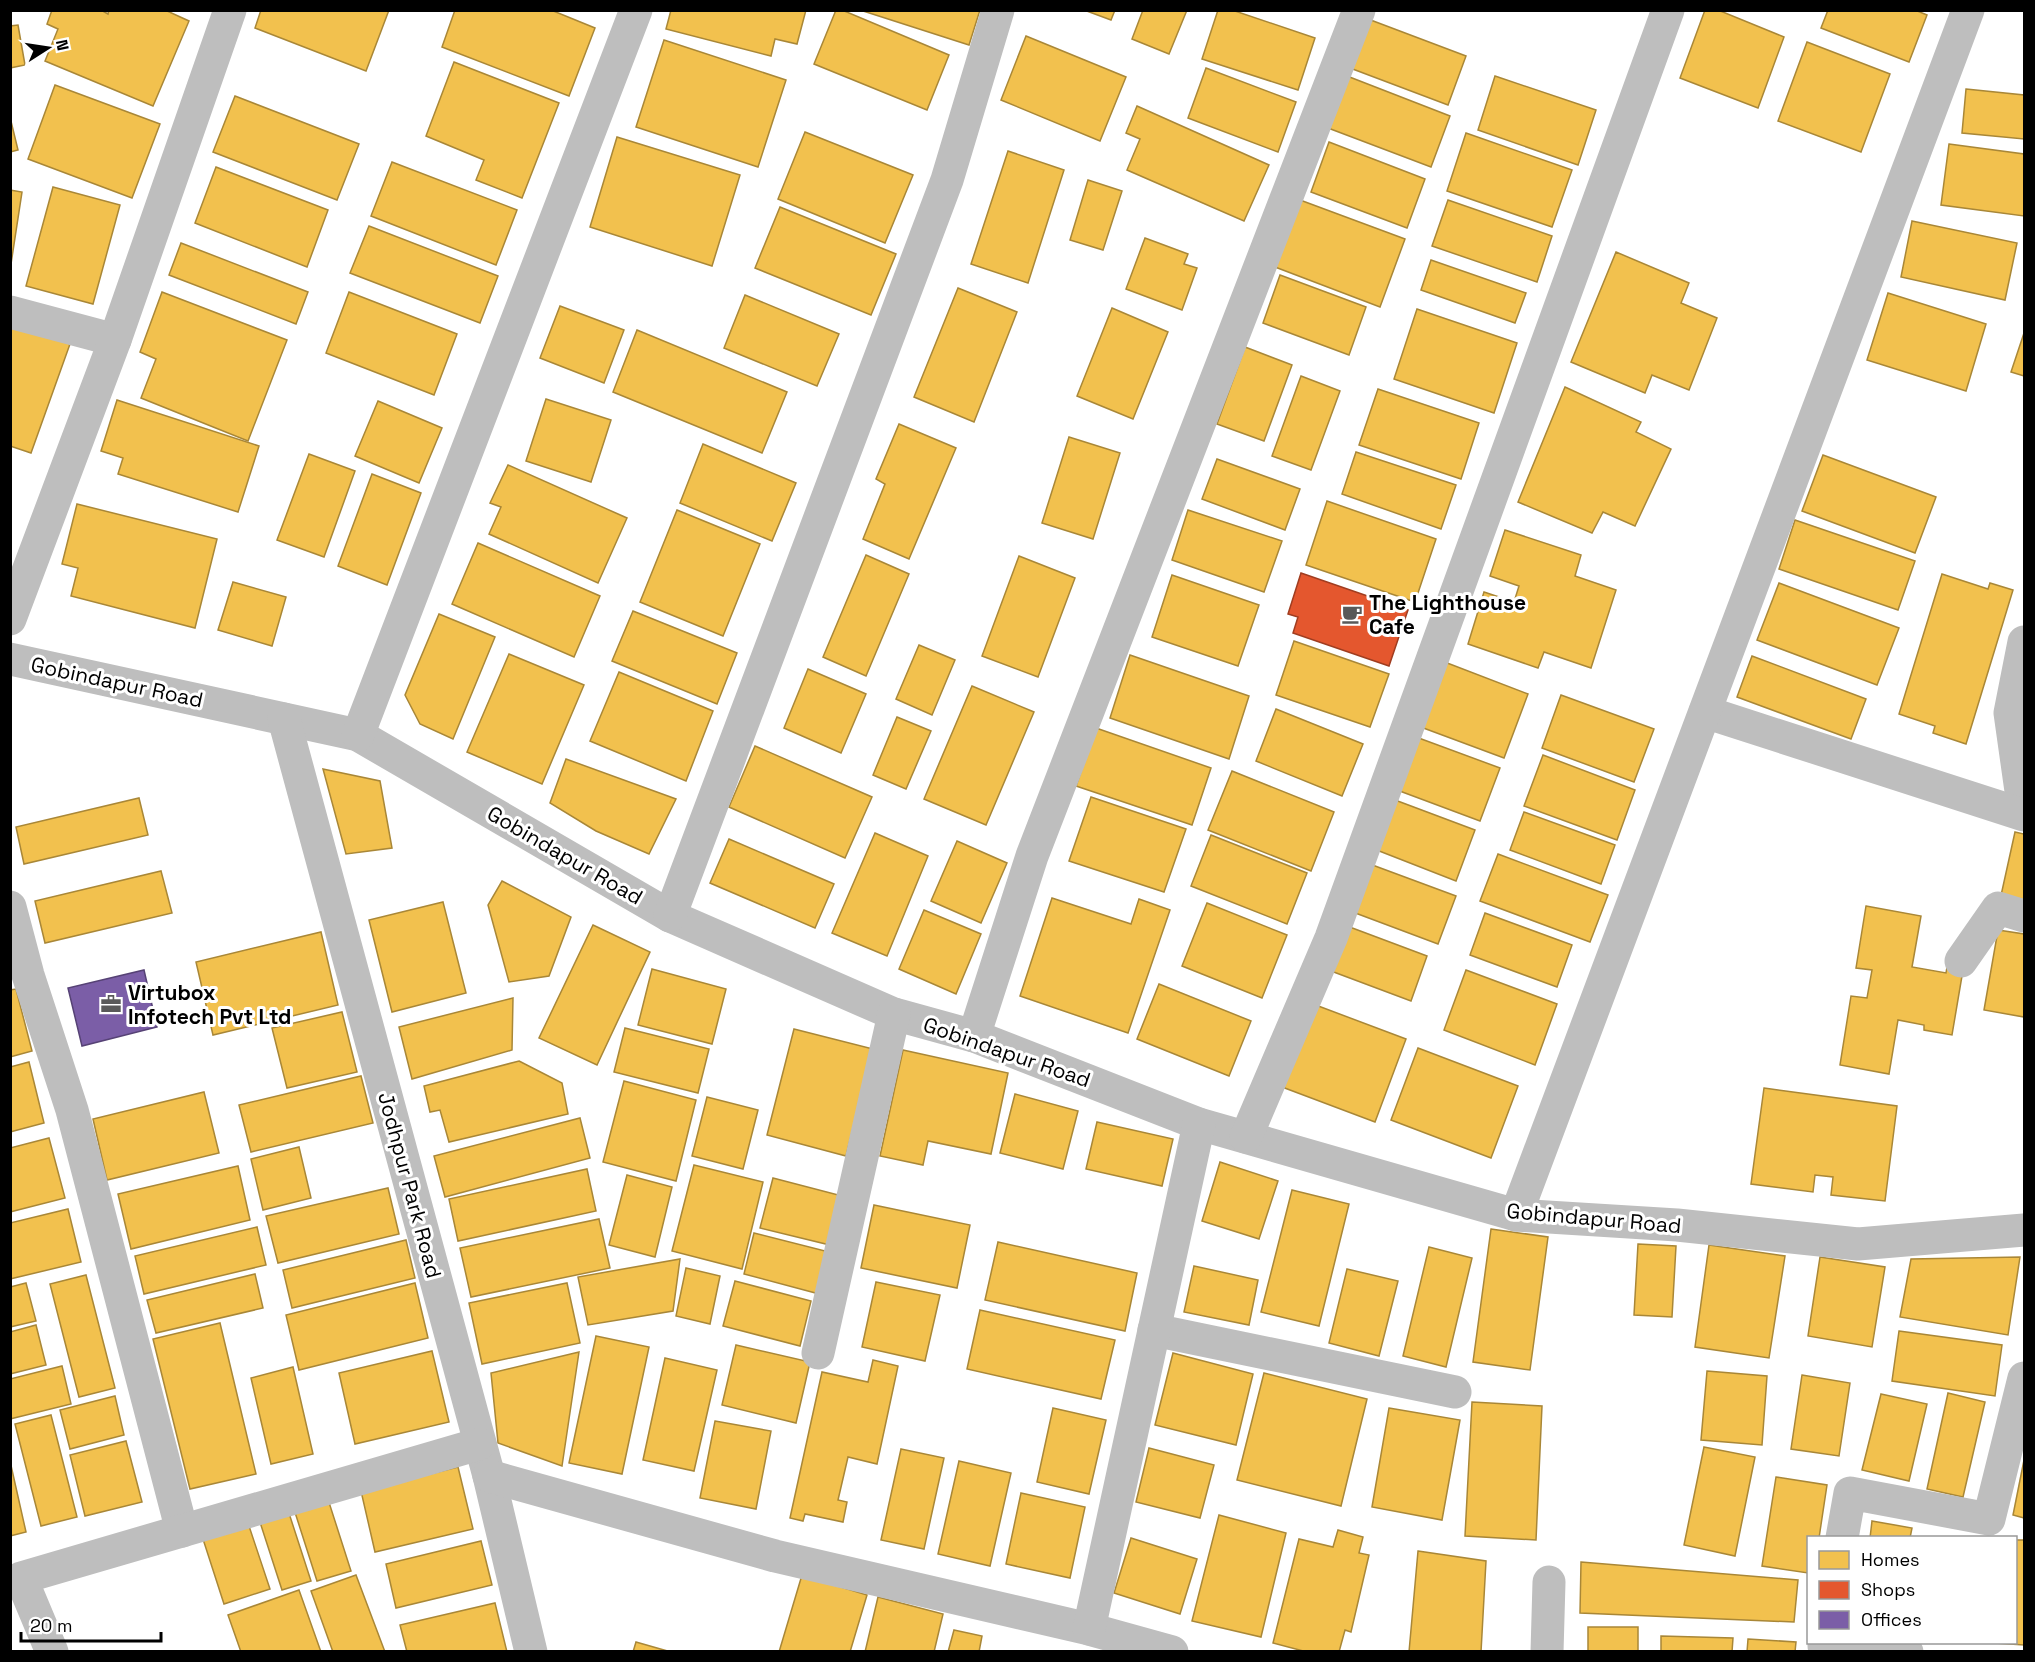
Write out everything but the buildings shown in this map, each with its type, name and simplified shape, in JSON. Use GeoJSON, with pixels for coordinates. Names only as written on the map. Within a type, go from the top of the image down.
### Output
{"type":"FeatureCollection","features":[{"type":"Feature","properties":{"kind":"street"},"geometry":{"type":"LineString","coordinates":[[10,619],[115,340],[230,10]]}},
{"type":"Feature","properties":{"kind":"street"},"geometry":{"type":"LineString","coordinates":[[358,735],[636,10]]}},
{"type":"Feature","properties":{"kind":"street"},"geometry":{"type":"LineString","coordinates":[[670,916],[947,180],[998,10]]}},
{"type":"Feature","properties":{"kind":"street"},"geometry":{"type":"LineString","coordinates":[[975,1036],[1032,856],[1359,10]]}},
{"type":"Feature","properties":{"kind":"street"},"geometry":{"type":"LineString","coordinates":[[1246,1137],[1331,938],[1668,10]]}},
{"type":"Feature","properties":{"kind":"street"},"geometry":{"type":"LineString","coordinates":[[1516,1215],[1968,10]]}},
{"type":"Feature","properties":{"kind":"street"},"geometry":{"type":"LineString","coordinates":[[10,312],[115,340]]}},
{"type":"Feature","properties":{"kind":"street"},"geometry":{"type":"LineString","coordinates":[[2025,642],[2010,713],[2021,791],[2025,796]]}},
{"type":"Feature","properties":{"kind":"street","name":"Gobindapur Road"},"geometry":{"type":"LineString","coordinates":[[10,659],[358,735],[670,916],[894,1014],[975,1036],[1199,1124],[1516,1215],[1677,1225],[1858,1244],[2025,1230]]}},
{"type":"Feature","properties":{"kind":"street"},"geometry":{"type":"LineString","coordinates":[[1705,712],[2025,815]]}},
{"type":"Feature","properties":{"kind":"street","name":"Jodhpur Park Road"},"geometry":{"type":"LineString","coordinates":[[284,719],[489,1476],[531,1652]]}},
{"type":"Feature","properties":{"kind":"street"},"geometry":{"type":"LineString","coordinates":[[10,907],[28,975],[72,1110],[182,1531]]}},
{"type":"Feature","properties":{"kind":"street"},"geometry":{"type":"LineString","coordinates":[[1961,961],[1998,908],[2025,916]]}},
{"type":"Feature","properties":{"kind":"street"},"geometry":{"type":"LineString","coordinates":[[818,1353],[894,1014]]}},
{"type":"Feature","properties":{"kind":"street"},"geometry":{"type":"LineString","coordinates":[[1089,1629],[1199,1124]]}},
{"type":"Feature","properties":{"kind":"street"},"geometry":{"type":"LineString","coordinates":[[1154,1330],[1455,1392]]}},
{"type":"Feature","properties":{"kind":"street"},"geometry":{"type":"LineString","coordinates":[[1842,1536],[1850,1492],[1989,1519],[2020,1411],[2025,1378]]}},
{"type":"Feature","properties":{"kind":"street"},"geometry":{"type":"LineString","coordinates":[[52,1652],[16,1580],[479,1444]]}},
{"type":"Feature","properties":{"kind":"street"},"geometry":{"type":"LineString","coordinates":[[489,1476],[775,1556],[1089,1629],[1172,1652]]}},
{"type":"Feature","properties":{"kind":"street"},"geometry":{"type":"LineString","coordinates":[[1547,1652],[1549,1582]]}},
{"type":"Feature","properties":{"kind":"street"},"geometry":{"type":"LineString","coordinates":[[1824,1647],[1907,1652]]}},
{"type":"Feature","properties":{"kind":"place","name":"The Lighthouse Cafe"},"geometry":{"type":"Point","coordinates":[1352,614]}},
{"type":"Feature","properties":{"kind":"place","name":"Virtubox Infotech Pvt Ltd"},"geometry":{"type":"Point","coordinates":[111,1004]}}]}
